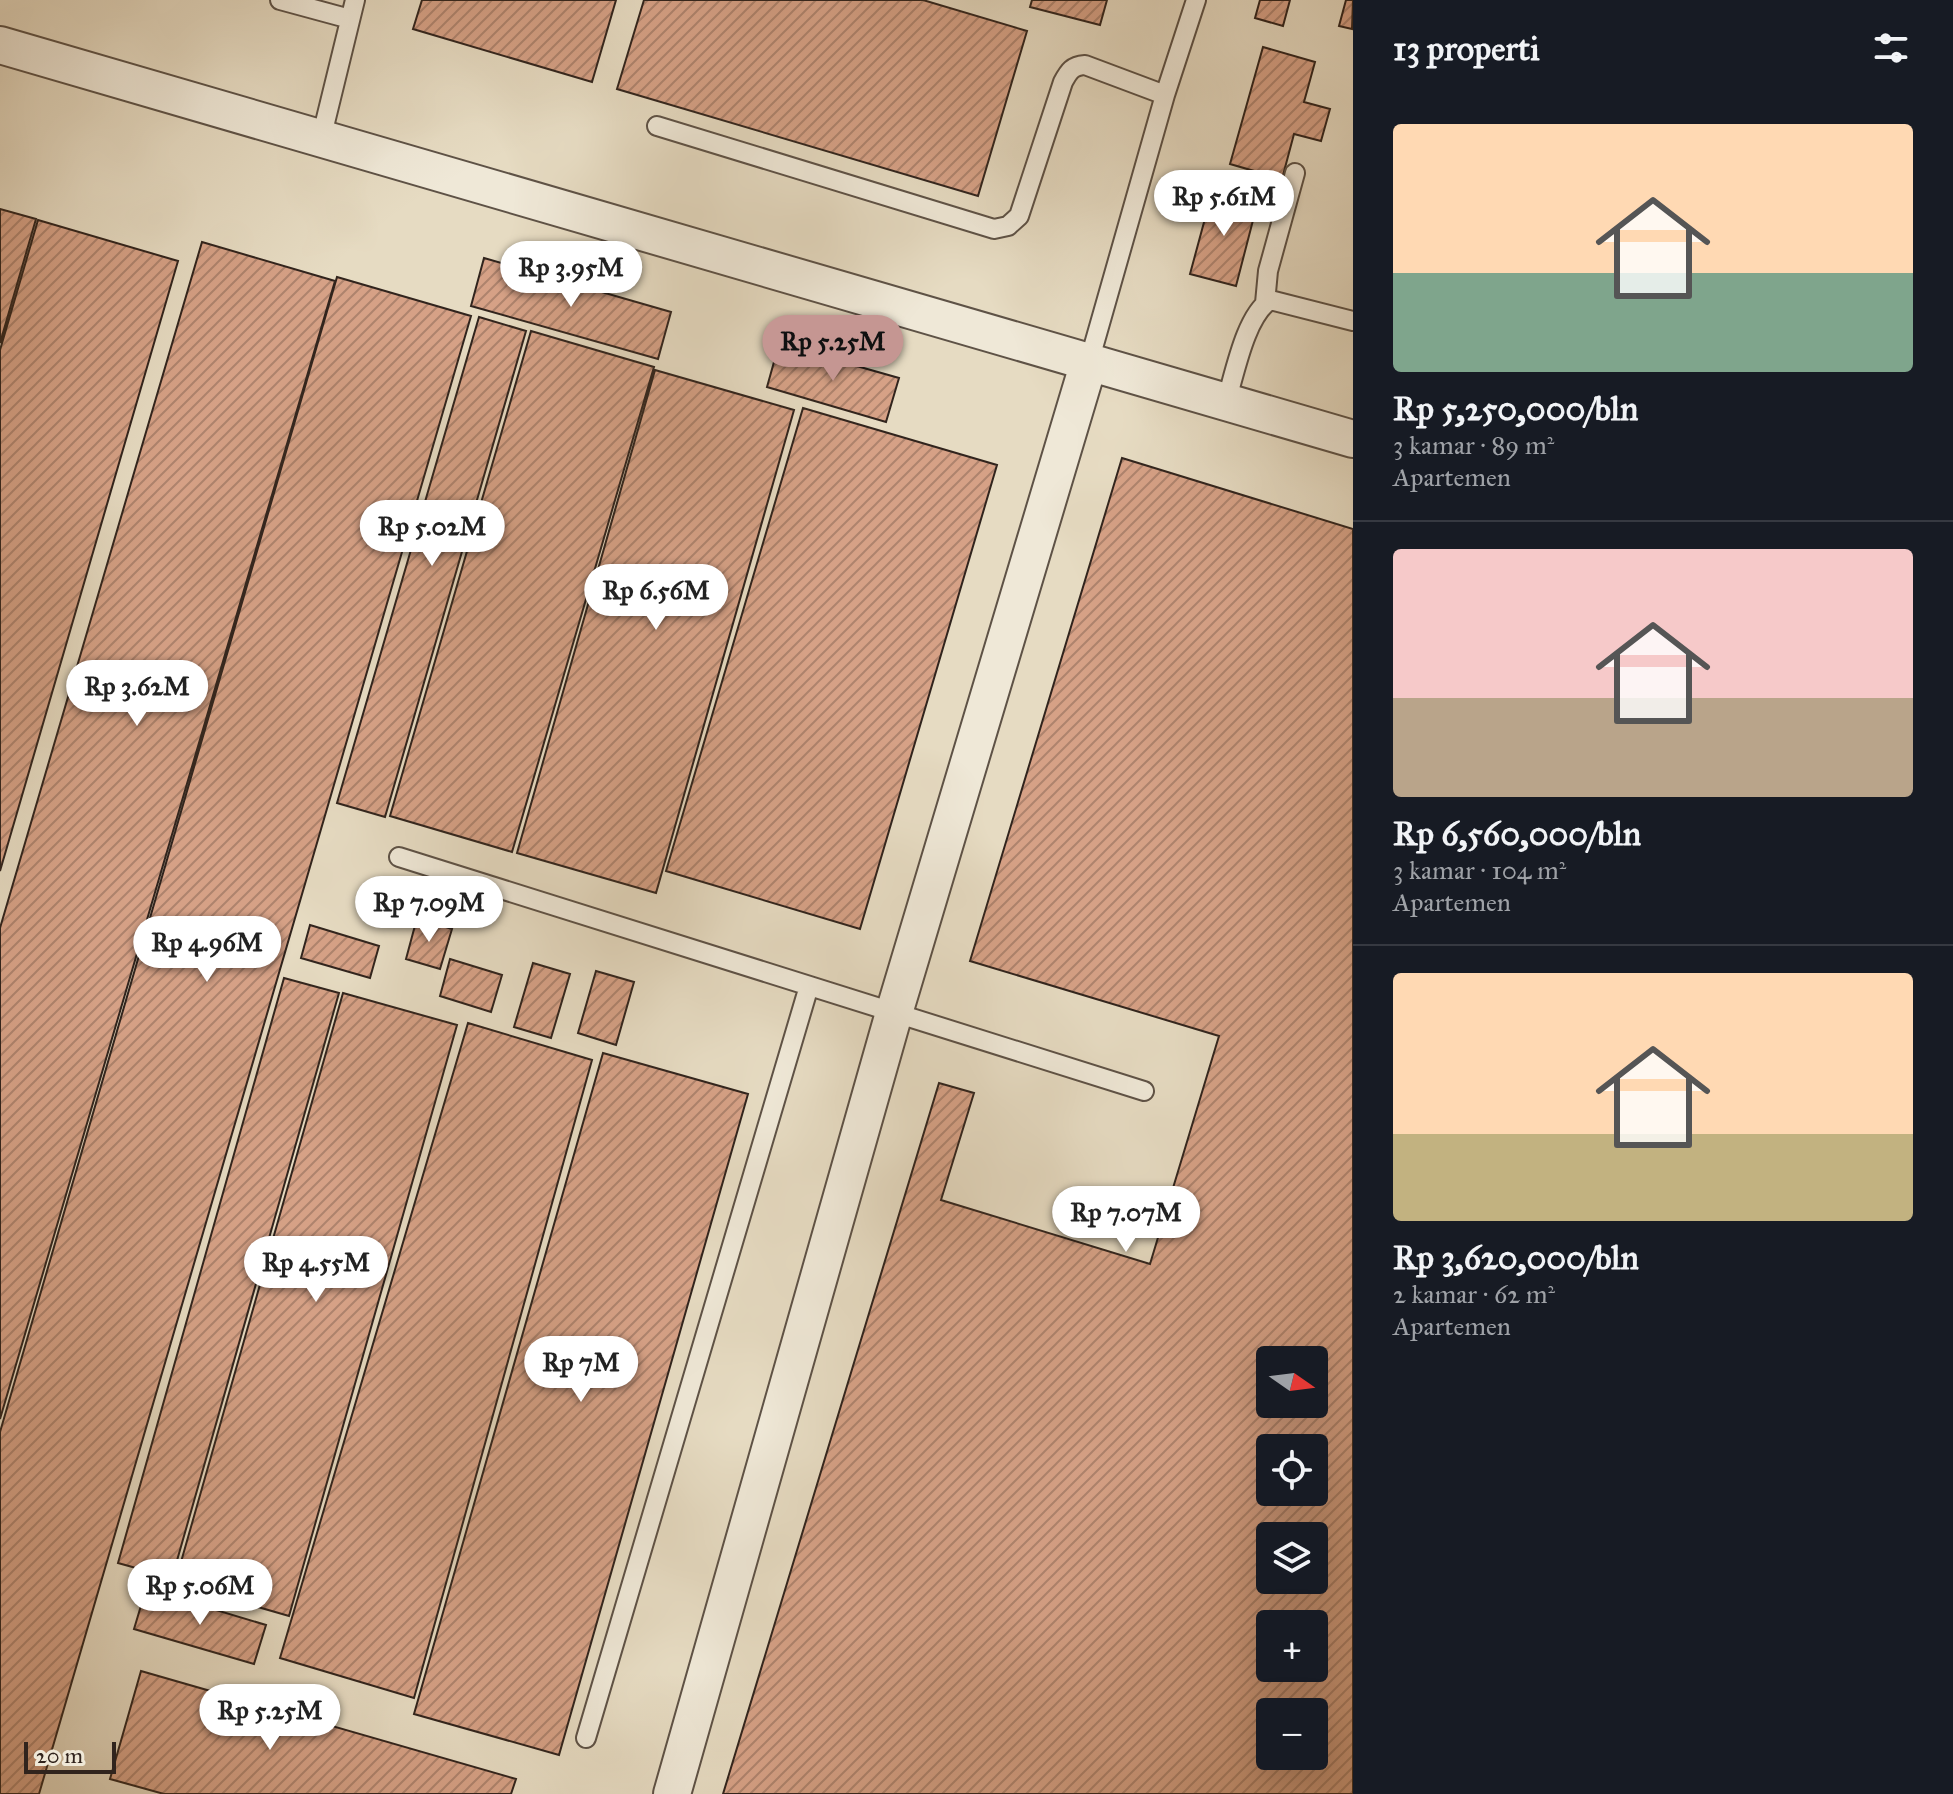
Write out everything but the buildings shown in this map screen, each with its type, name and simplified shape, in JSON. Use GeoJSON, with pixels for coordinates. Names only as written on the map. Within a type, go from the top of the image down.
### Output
{"type":"FeatureCollection","features":[{"type":"Feature","properties":{"kind":"street"},"geometry":{"type":"LineString","coordinates":[[0,45],[1353,439]]}},
{"type":"Feature","properties":{"kind":"street"},"geometry":{"type":"LineString","coordinates":[[672,1794],[894,1013],[1089,362]]}},
{"type":"Feature","properties":{"kind":"lane"},"geometry":{"type":"LineString","coordinates":[[280,0],[350,19]]}},
{"type":"Feature","properties":{"kind":"lane"},"geometry":{"type":"LineString","coordinates":[[321,139],[355,0]]}},
{"type":"Feature","properties":{"kind":"lane"},"geometry":{"type":"LineString","coordinates":[[1089,362],[1165,95],[1196,0]]}},
{"type":"Feature","properties":{"kind":"lane"},"geometry":{"type":"LineString","coordinates":[[657,126],[994,229],[1008,226],[1019,216],[1063,82],[1070,70],[1085,65],[1165,95]]}},
{"type":"Feature","properties":{"kind":"lane"},"geometry":{"type":"LineString","coordinates":[[1265,303],[1271,259],[1295,173]]}},
{"type":"Feature","properties":{"kind":"lane"},"geometry":{"type":"LineString","coordinates":[[1226,402],[1254,315],[1265,303],[1270,300],[1353,321]]}},
{"type":"Feature","properties":{"kind":"lane"},"geometry":{"type":"LineString","coordinates":[[399,857],[1144,1091]]}},
{"type":"Feature","properties":{"kind":"lane"},"geometry":{"type":"LineString","coordinates":[[586,1738],[809,986]]}}]}
